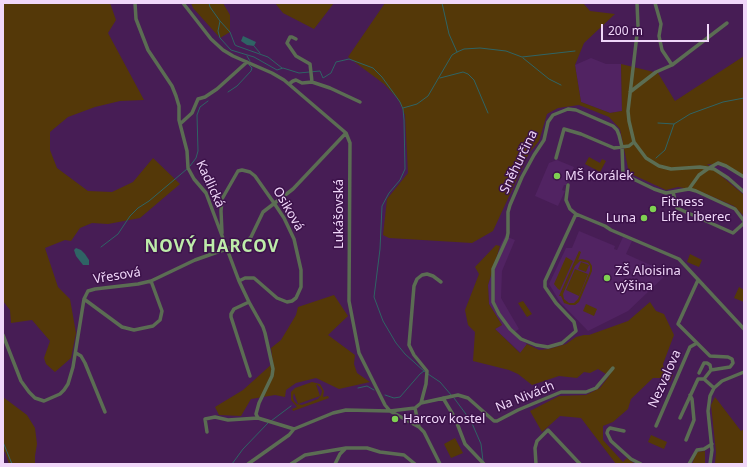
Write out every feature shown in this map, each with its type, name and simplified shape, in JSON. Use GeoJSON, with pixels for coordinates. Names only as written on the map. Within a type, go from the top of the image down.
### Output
{"type":"FeatureCollection","features":[{"type":"Feature","properties":{"kind":"street","name":"Kadlická"},"geometry":{"type":"LineString","coordinates":[[135,3],[136,19],[148,50],[172,86],[176,96],[179,106],[180,124],[187,152],[188,168],[194,179],[206,193],[239,281],[263,327],[273,369],[272,376],[259,403],[256,414],[258,418]]}},
{"type":"Feature","properties":{"kind":"street"},"geometry":{"type":"LineString","coordinates":[[183,3],[216,44],[229,54],[272,73],[289,84],[346,133]]}},
{"type":"Feature","properties":{"kind":"street"},"geometry":{"type":"LineString","coordinates":[[637,3],[638,26],[628,111],[628,121],[634,142],[646,158],[659,166],[677,169],[709,168],[722,174],[744,192]]}},
{"type":"Feature","properties":{"kind":"street"},"geometry":{"type":"LineString","coordinates":[[654,3],[661,24],[659,36],[662,50],[672,65]]}},
{"type":"Feature","properties":{"kind":"street"},"geometry":{"type":"LineString","coordinates":[[630,92],[656,72],[672,65],[727,23]]}},
{"type":"Feature","properties":{"kind":"street"},"geometry":{"type":"LineString","coordinates":[[296,39],[292,36],[287,43],[296,56],[310,64],[312,82]]}},
{"type":"Feature","properties":{"kind":"street"},"geometry":{"type":"LineString","coordinates":[[180,124],[192,113],[198,99],[205,98],[217,89],[247,62]]}},
{"type":"Feature","properties":{"kind":"street"},"geometry":{"type":"LineString","coordinates":[[289,84],[296,80],[302,83],[312,82],[330,88],[360,102]]}},
{"type":"Feature","properties":{"kind":"street","name":"Sněhurčina"},"geometry":{"type":"LineString","coordinates":[[576,214],[545,281],[545,287],[574,322],[576,331],[562,343],[548,347],[536,345],[522,339],[510,329],[499,314],[493,302],[493,269],[507,238],[508,212],[522,177],[544,140],[548,122],[553,115],[568,109],[576,110],[613,126],[617,130],[622,147]]}},
{"type":"Feature","properties":{"kind":"street"},"geometry":{"type":"LineString","coordinates":[[556,158],[564,129],[581,134],[614,148],[629,146],[634,142]]}},
{"type":"Feature","properties":{"kind":"street","name":"Vřesová"},"geometry":{"type":"LineString","coordinates":[[3,335],[24,386],[32,396],[44,401],[56,396],[64,390],[73,367],[84,299],[88,291],[151,281],[195,260],[246,242],[251,237],[263,212],[294,189],[346,133]]}},
{"type":"Feature","properties":{"kind":"street","name":"Lukášovská"},"geometry":{"type":"LineString","coordinates":[[346,133],[350,143],[349,301],[359,353],[383,402],[390,411]]}},
{"type":"Feature","properties":{"kind":"street"},"geometry":{"type":"LineString","coordinates":[[622,147],[623,174],[666,193],[689,189],[735,210],[744,222],[733,233],[677,208],[673,192]]}},
{"type":"Feature","properties":{"kind":"street"},"geometry":{"type":"LineString","coordinates":[[689,189],[700,175],[718,163],[744,177]]}},
{"type":"Feature","properties":{"kind":"street","name":"Osiková"},"geometry":{"type":"LineString","coordinates":[[222,236],[222,199],[238,171],[246,170],[255,176],[284,218],[297,249],[302,287],[299,294],[292,301],[283,302],[254,278],[245,278],[239,281]]}},
{"type":"Feature","properties":{"kind":"street"},"geometry":{"type":"LineString","coordinates":[[568,185],[566,200],[570,209],[576,214],[679,260],[744,329]]}},
{"type":"Feature","properties":{"kind":"street"},"geometry":{"type":"LineString","coordinates":[[248,464],[289,435],[294,429],[334,413],[346,410],[390,411],[415,408],[421,403],[427,378],[427,371],[414,355],[409,345],[414,286],[417,279],[422,275],[427,274],[433,276],[441,282]]}},
{"type":"Feature","properties":{"kind":"street","name":"Nezvalova"},"geometry":{"type":"LineString","coordinates":[[698,280],[678,324],[710,356],[728,357],[732,359],[733,363],[730,367],[711,370],[710,365],[704,363],[699,374]]}},
{"type":"Feature","properties":{"kind":"street"},"geometry":{"type":"LineString","coordinates":[[84,299],[122,327],[134,330],[153,326],[160,320],[162,311],[151,281]]}},
{"type":"Feature","properties":{"kind":"street"},"geometry":{"type":"LineString","coordinates":[[249,302],[234,309],[231,317],[250,376]]}},
{"type":"Feature","properties":{"kind":"street","name":"Nezvalova"},"geometry":{"type":"LineString","coordinates":[[656,426],[690,348],[697,343]]}},
{"type":"Feature","properties":{"kind":"street"},"geometry":{"type":"LineString","coordinates":[[76,353],[81,356],[105,412]]}},
{"type":"Feature","properties":{"kind":"street","name":"Na Nivách"},"geometry":{"type":"LineString","coordinates":[[421,403],[461,395],[468,398],[494,421],[497,421],[518,410],[561,392],[586,392],[596,388],[613,368]]}},
{"type":"Feature","properties":{"kind":"street"},"geometry":{"type":"LineString","coordinates":[[704,379],[711,370]]}},
{"type":"Feature","properties":{"kind":"street"},"geometry":{"type":"LineString","coordinates":[[710,464],[712,444],[708,404],[714,388],[722,381],[744,372]]}},
{"type":"Feature","properties":{"kind":"street"},"geometry":{"type":"LineString","coordinates":[[680,418],[698,379],[704,379],[714,388]]}},
{"type":"Feature","properties":{"kind":"street"},"geometry":{"type":"LineString","coordinates":[[686,440],[694,420],[692,399],[690,395]]}},
{"type":"Feature","properties":{"kind":"street"},"geometry":{"type":"LineString","coordinates":[[443,398],[455,418],[465,444],[483,463]]}},
{"type":"Feature","properties":{"kind":"street"},"geometry":{"type":"LineString","coordinates":[[415,408],[419,427]]}},
{"type":"Feature","properties":{"kind":"street"},"geometry":{"type":"LineString","coordinates":[[390,411],[419,427],[427,436],[440,464]]}},
{"type":"Feature","properties":{"kind":"street"},"geometry":{"type":"LineString","coordinates":[[207,432],[204,421],[206,418],[215,417],[228,420],[258,418],[294,429]]}},
{"type":"Feature","properties":{"kind":"street"},"geometry":{"type":"LineString","coordinates":[[624,432],[610,428],[608,430],[611,441],[631,459],[641,464]]}},
{"type":"Feature","properties":{"kind":"street"},"geometry":{"type":"LineString","coordinates":[[536,464],[535,448],[537,441],[548,430],[580,464]]}},
{"type":"Feature","properties":{"kind":"street"},"geometry":{"type":"LineString","coordinates":[[689,464],[697,450],[704,449],[712,444]]}},
{"type":"Feature","properties":{"kind":"street"},"geometry":{"type":"LineString","coordinates":[[335,464],[340,454],[346,448]]}},
{"type":"Feature","properties":{"kind":"street"},"geometry":{"type":"LineString","coordinates":[[291,464],[305,455],[346,448],[367,448],[380,452],[404,455],[415,464]]}},
{"type":"Feature","properties":{"kind":"shaded area"},"geometry":{"type":"Polygon","coordinates":[[[3,3],[110,3],[116,20],[108,33],[144,100],[120,101],[95,107],[68,117],[50,132],[50,150],[57,168],[88,191],[112,192],[133,182],[153,158],[180,184],[140,218],[108,224],[92,223],[80,228],[71,241],[65,240],[45,248],[58,287],[70,299],[76,333],[71,358],[55,372],[46,364],[44,358],[50,341],[32,320],[11,323],[10,310],[3,301],[3,3]]]}},
{"type":"Feature","properties":{"kind":"shaded area"},"geometry":{"type":"Polygon","coordinates":[[[191,3],[223,3],[230,15],[230,32],[220,38],[193,8],[191,3]]]}},
{"type":"Feature","properties":{"kind":"shaded area"},"geometry":{"type":"Polygon","coordinates":[[[275,3],[334,3],[314,29],[283,13],[275,3]]]}},
{"type":"Feature","properties":{"kind":"shaded area"},"geometry":{"type":"Polygon","coordinates":[[[385,3],[583,3],[590,11],[615,14],[584,43],[575,65],[581,102],[610,113],[622,111],[621,64],[658,73],[675,101],[744,56],[744,177],[726,166],[707,164],[744,195],[744,216],[734,206],[697,190],[678,187],[666,190],[629,173],[620,129],[609,117],[579,105],[558,108],[547,114],[539,141],[529,153],[493,231],[472,243],[389,238],[383,235],[387,199],[408,173],[405,115],[398,99],[384,84],[348,57],[385,3]]]}},
{"type":"Feature","properties":{"kind":"shaded area"},"geometry":{"type":"Polygon","coordinates":[[[243,36],[256,42],[254,46],[247,45],[241,41],[243,36]]]}},
{"type":"Feature","properties":{"kind":"shaded area"},"geometry":{"type":"Polygon","coordinates":[[[591,58],[606,64],[621,64],[622,111],[610,113],[581,102],[575,65],[591,58]]]}},
{"type":"Feature","properties":{"kind":"shaded area"},"geometry":{"type":"Polygon","coordinates":[[[589,157],[600,163],[602,159],[606,161],[600,172],[585,164],[589,157]]]}},
{"type":"Feature","properties":{"kind":"shaded area","name":"MŠ Korálek"},"geometry":{"type":"Polygon","coordinates":[[[557,160],[574,167],[566,185],[564,185],[562,190],[565,191],[558,206],[535,196],[549,163],[557,160]]]}},
{"type":"Feature","properties":{"kind":"shaded area","name":"ZŠ Aloisina výšina"},"geometry":{"type":"Polygon","coordinates":[[[579,231],[615,246],[614,249],[617,250],[623,237],[632,241],[626,254],[668,273],[628,311],[588,331],[560,302],[549,284],[566,248],[572,248],[579,231]]]}},
{"type":"Feature","properties":{"kind":"shaded area"},"geometry":{"type":"Polygon","coordinates":[[[505,236],[515,240],[502,271],[501,298],[519,329],[513,333],[527,344],[521,353],[495,329],[502,325],[489,304],[488,285],[500,246],[505,236]]]}},
{"type":"Feature","properties":{"kind":"shaded area"},"geometry":{"type":"Polygon","coordinates":[[[496,245],[500,246],[488,285],[489,304],[502,325],[495,329],[520,353],[527,344],[539,350],[549,349],[566,344],[576,337],[589,335],[628,321],[650,302],[656,311],[664,314],[674,335],[663,364],[664,370],[673,375],[670,382],[663,378],[653,378],[631,399],[628,409],[613,422],[603,426],[603,440],[623,462],[627,458],[635,464],[616,464],[581,418],[560,416],[542,432],[530,411],[559,396],[586,395],[600,388],[609,376],[598,369],[590,373],[584,372],[577,378],[559,376],[532,385],[518,374],[509,370],[473,361],[475,332],[468,325],[465,310],[479,274],[475,267],[496,245]]]}},
{"type":"Feature","properties":{"kind":"shaded area"},"geometry":{"type":"Polygon","coordinates":[[[76,248],[85,254],[89,260],[89,265],[83,265],[76,256],[74,250],[76,248]]]}},
{"type":"Feature","properties":{"kind":"shaded area"},"geometry":{"type":"Polygon","coordinates":[[[579,251],[581,252],[578,260],[582,259],[589,261],[592,266],[592,271],[579,302],[575,305],[570,305],[564,303],[561,296],[559,296],[579,251]],[[580,261],[575,266],[563,294],[564,299],[569,303],[574,303],[578,299],[590,271],[590,266],[588,263],[580,261]]]}},
{"type":"Feature","properties":{"kind":"shaded area"},"geometry":{"type":"Polygon","coordinates":[[[690,254],[702,260],[699,267],[687,262],[690,254]]]}},
{"type":"Feature","properties":{"kind":"shaded area"},"geometry":{"type":"Polygon","coordinates":[[[566,257],[573,261],[560,290],[554,284],[566,257]]]}},
{"type":"Feature","properties":{"kind":"shaded area"},"geometry":{"type":"Polygon","coordinates":[[[581,262],[589,265],[586,272],[578,269],[581,262]]]}},
{"type":"Feature","properties":{"kind":"shaded area"},"geometry":{"type":"Polygon","coordinates":[[[575,269],[588,274],[579,296],[566,290],[575,269]]]}},
{"type":"Feature","properties":{"kind":"shaded area"},"geometry":{"type":"Polygon","coordinates":[[[739,287],[744,290],[744,302],[734,298],[739,287]]]}},
{"type":"Feature","properties":{"kind":"shaded area"},"geometry":{"type":"Polygon","coordinates":[[[334,295],[348,316],[328,335],[355,355],[354,364],[357,373],[370,382],[339,389],[316,378],[296,383],[286,390],[285,397],[275,395],[251,399],[241,416],[219,415],[215,407],[243,390],[273,363],[271,348],[281,340],[296,315],[298,307],[334,295]]]}},
{"type":"Feature","properties":{"kind":"shaded area"},"geometry":{"type":"Polygon","coordinates":[[[523,301],[532,314],[527,317],[518,303],[523,301]]]}},
{"type":"Feature","properties":{"kind":"shaded area"},"geometry":{"type":"Polygon","coordinates":[[[586,304],[597,309],[594,316],[583,311],[586,304]]]}},
{"type":"Feature","properties":{"kind":"shaded area"},"geometry":{"type":"Polygon","coordinates":[[[312,382],[320,384],[324,391],[323,397],[328,396],[329,398],[293,411],[292,409],[297,407],[291,400],[291,392],[295,388],[312,382]],[[316,384],[320,396],[298,404],[294,393],[294,401],[297,404],[302,405],[318,399],[321,395],[322,391],[316,384]]]}},
{"type":"Feature","properties":{"kind":"shaded area"},"geometry":{"type":"Polygon","coordinates":[[[3,397],[27,415],[35,428],[37,444],[35,464],[9,464],[5,452],[3,451],[3,397]]]}},
{"type":"Feature","properties":{"kind":"shaded area"},"geometry":{"type":"Polygon","coordinates":[[[715,397],[741,431],[744,429],[744,464],[715,464],[716,452],[711,405],[715,397]]]}},
{"type":"Feature","properties":{"kind":"shaded area"},"geometry":{"type":"Polygon","coordinates":[[[651,435],[667,442],[664,449],[648,442],[651,435]]]}},
{"type":"Feature","properties":{"kind":"shaded area"},"geometry":{"type":"Polygon","coordinates":[[[455,438],[463,453],[451,458],[444,444],[455,438]]]}},
{"type":"Feature","properties":{"kind":"shaded area"},"geometry":{"type":"Polygon","coordinates":[[[705,451],[705,464],[692,464],[697,452],[705,451]]]}},
{"type":"Feature","properties":{"kind":"waterway"},"geometry":{"type":"LineString","coordinates":[[209,3],[210,7],[220,21],[218,31],[220,38],[231,50],[254,57],[277,70],[283,68],[299,73],[320,71],[323,78],[331,73],[336,62],[349,59],[373,68],[382,77],[400,102],[403,109],[404,120],[405,169],[400,180],[389,193],[382,206],[380,249],[374,297],[383,321],[396,343],[405,354],[425,372]]}},
{"type":"Feature","properties":{"kind":"waterway"},"geometry":{"type":"LineString","coordinates":[[442,3],[449,34],[457,52]]}},
{"type":"Feature","properties":{"kind":"waterway"},"geometry":{"type":"LineString","coordinates":[[220,21],[230,32],[235,45],[268,57],[282,68]]}},
{"type":"Feature","properties":{"kind":"waterway"},"geometry":{"type":"LineString","coordinates":[[254,46],[260,53]]}},
{"type":"Feature","properties":{"kind":"waterway"},"geometry":{"type":"LineString","coordinates":[[403,108],[417,104],[428,96],[452,55],[464,49],[480,48],[506,51],[522,57],[575,51]]}},
{"type":"Feature","properties":{"kind":"waterway"},"geometry":{"type":"LineString","coordinates":[[247,56],[250,61]]}},
{"type":"Feature","properties":{"kind":"waterway"},"geometry":{"type":"LineString","coordinates":[[523,58],[549,79],[561,85]]}},
{"type":"Feature","properties":{"kind":"waterway"},"geometry":{"type":"LineString","coordinates":[[228,92],[237,86],[251,71],[252,68],[249,65]]}},
{"type":"Feature","properties":{"kind":"waterway"},"geometry":{"type":"LineString","coordinates":[[440,78],[463,72],[468,74],[474,80],[488,113]]}},
{"type":"Feature","properties":{"kind":"waterway"},"geometry":{"type":"LineString","coordinates":[[656,158],[665,150],[674,124],[690,114],[723,102],[744,98]]}},
{"type":"Feature","properties":{"kind":"waterway"},"geometry":{"type":"LineString","coordinates":[[190,166],[196,158],[198,151],[197,115],[200,107],[208,101]]}},
{"type":"Feature","properties":{"kind":"waterway"},"geometry":{"type":"LineString","coordinates":[[658,123],[674,124]]}},
{"type":"Feature","properties":{"kind":"waterway"},"geometry":{"type":"LineString","coordinates":[[101,247],[118,234],[130,216],[138,208],[149,201],[187,169]]}},
{"type":"Feature","properties":{"kind":"waterway"},"geometry":{"type":"LineString","coordinates":[[385,395],[394,398],[400,397],[424,371]]}},
{"type":"Feature","properties":{"kind":"waterway"},"geometry":{"type":"LineString","coordinates":[[428,374],[440,382],[452,396]]}},
{"type":"Feature","properties":{"kind":"waterway"},"geometry":{"type":"LineString","coordinates":[[358,388],[367,386],[374,390]]}},
{"type":"Feature","properties":{"kind":"waterway"},"geometry":{"type":"LineString","coordinates":[[454,398],[471,421],[481,444],[483,461]]}},
{"type":"Feature","properties":{"kind":"waterway"},"geometry":{"type":"LineString","coordinates":[[271,421],[291,406]]}},
{"type":"Feature","properties":{"kind":"waterway"},"geometry":{"type":"LineString","coordinates":[[232,464],[243,449],[268,423]]}},
{"type":"Feature","properties":{"kind":"waterway"},"geometry":{"type":"LineString","coordinates":[[3,442],[12,464]]}},
{"type":"Feature","properties":{"kind":"place","name":"MŠ Korálek"},"geometry":{"type":"Point","coordinates":[557,176]}},
{"type":"Feature","properties":{"kind":"place","name":"Fitness Life Liberec"},"geometry":{"type":"Point","coordinates":[653,209]}},
{"type":"Feature","properties":{"kind":"place","name":"Luna"},"geometry":{"type":"Point","coordinates":[644,218]}},
{"type":"Feature","properties":{"kind":"place","name":"ZŠ Aloisina výšina"},"geometry":{"type":"Point","coordinates":[607,278]}},
{"type":"Feature","properties":{"kind":"place","name":"Harcov kostel"},"geometry":{"type":"Point","coordinates":[395,419]}},
{"type":"Feature","properties":{"kind":"district","name":"NOVÝ HARCOV"},"geometry":{"type":"Point","coordinates":[212,247]}}]}
